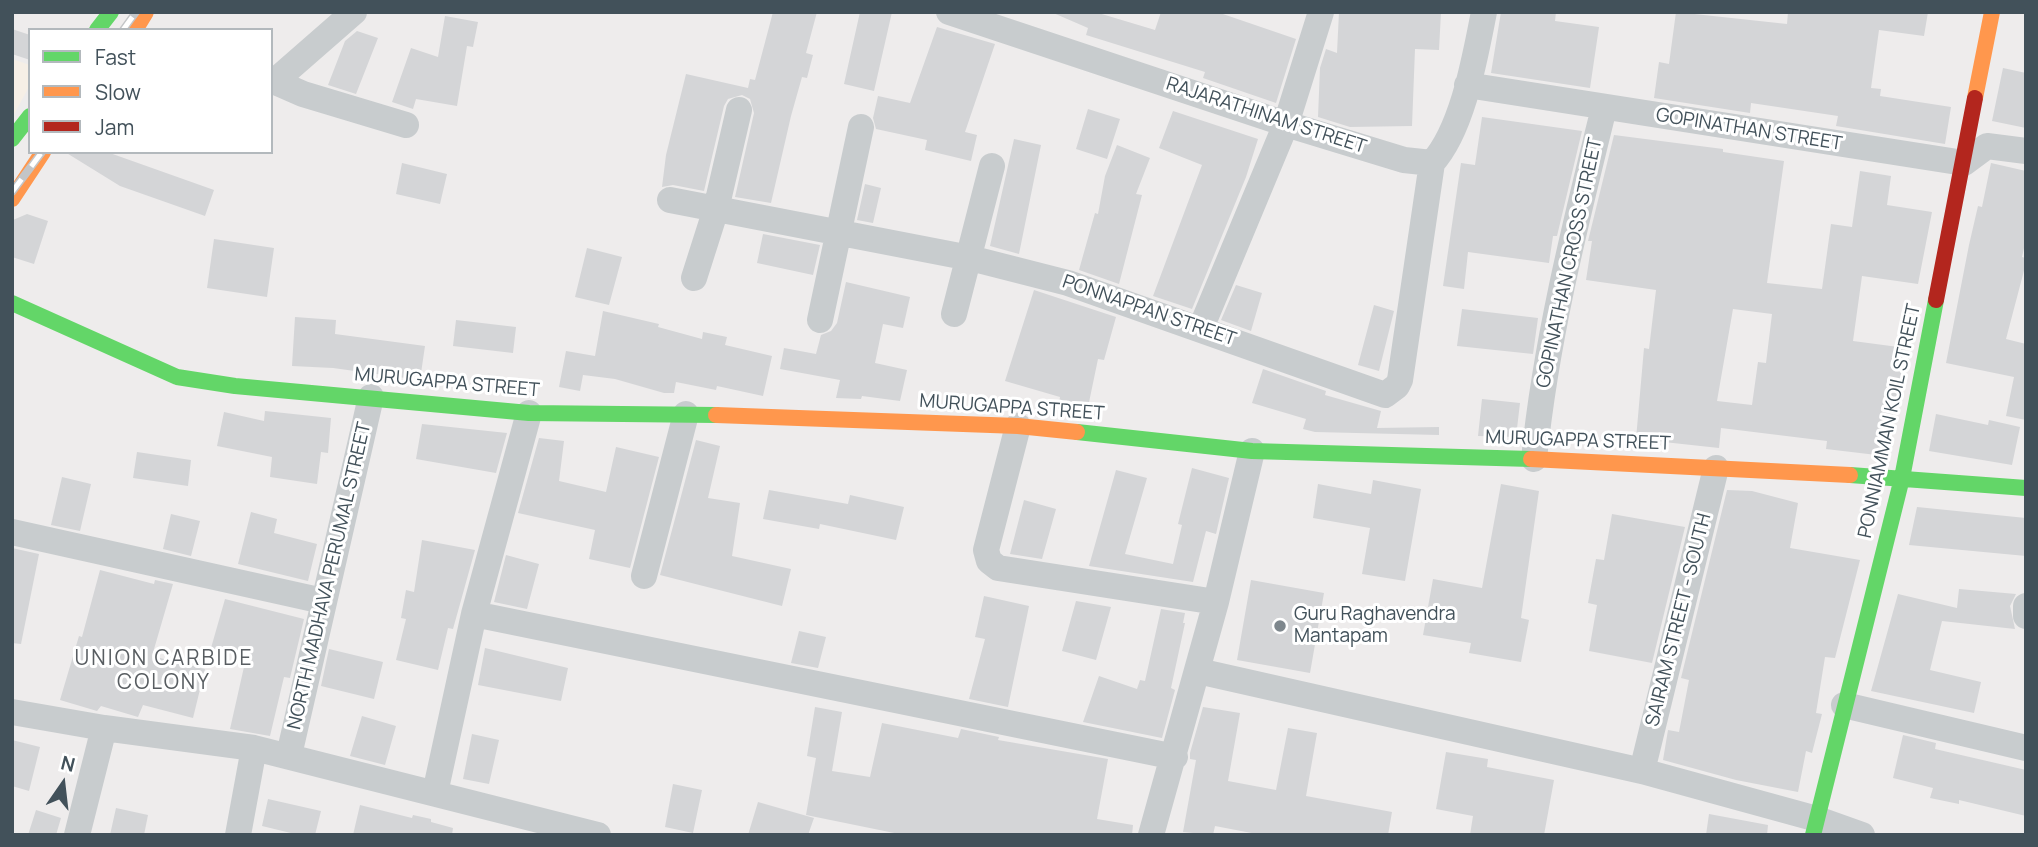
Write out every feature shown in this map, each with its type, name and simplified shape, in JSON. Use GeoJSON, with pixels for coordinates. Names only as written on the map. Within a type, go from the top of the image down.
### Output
{"type":"FeatureCollection","features":[{"type":"Feature","properties":{"kind":"street"},"geometry":{"type":"LineString","coordinates":[[99,28],[111,12]]}},
{"type":"Feature","properties":{"kind":"street"},"geometry":{"type":"LineString","coordinates":[[354,12],[273,80],[303,94],[406,125]]}},
{"type":"Feature","properties":{"kind":"street","name":"RAJARATHINAM STREET"},"geometry":{"type":"LineString","coordinates":[[949,12],[1286,124],[1404,160],[1432,163]]}},
{"type":"Feature","properties":{"kind":"street"},"geometry":{"type":"LineString","coordinates":[[1201,328],[1286,124],[1321,12]]}},
{"type":"Feature","properties":{"kind":"street"},"geometry":{"type":"LineString","coordinates":[[1432,163],[1442,152],[1467,85],[1483,12]]}},
{"type":"Feature","properties":{"kind":"street","name":"PONNIAMMAN KOIL STREET"},"geometry":{"type":"LineString","coordinates":[[1815,827],[1902,478],[1992,12]]}},
{"type":"Feature","properties":{"kind":"street","name":"GOPINATHAN STREET"},"geometry":{"type":"LineString","coordinates":[[1467,85],[1964,163]]}},
{"type":"Feature","properties":{"kind":"street","name":"GOPINATHAN CROSS STREET"},"geometry":{"type":"LineString","coordinates":[[1534,460],[1541,387],[1559,293],[1604,108]]}},
{"type":"Feature","properties":{"kind":"street"},"geometry":{"type":"LineString","coordinates":[[694,278],[716,209],[739,110]]}},
{"type":"Feature","properties":{"kind":"street"},"geometry":{"type":"LineString","coordinates":[[12,139],[28,119]]}},
{"type":"Feature","properties":{"kind":"street"},"geometry":{"type":"LineString","coordinates":[[820,320],[861,127]]}},
{"type":"Feature","properties":{"kind":"street"},"geometry":{"type":"LineString","coordinates":[[1964,163],[1987,146],[2026,151]]}},
{"type":"Feature","properties":{"kind":"street"},"geometry":{"type":"LineString","coordinates":[[12,199],[42,154]]}},
{"type":"Feature","properties":{"kind":"street","name":"PONNAPPAN STREET"},"geometry":{"type":"LineString","coordinates":[[670,200],[970,258],[1068,283],[1201,328],[1380,395],[1390,393],[1400,380],[1432,163]]}},
{"type":"Feature","properties":{"kind":"street"},"geometry":{"type":"LineString","coordinates":[[954,314],[992,166]]}},
{"type":"Feature","properties":{"kind":"street","name":"MURUGAPPA STREET"},"geometry":{"type":"LineString","coordinates":[[12,303],[177,377],[235,386],[529,413],[686,414],[1018,426],[1252,451],[1716,468],[2026,488]]}},
{"type":"Feature","properties":{"kind":"street","name":"NORTH MADHAVA PERUMAL STREET"},"geometry":{"type":"LineString","coordinates":[[289,755],[371,397]]}},
{"type":"Feature","properties":{"kind":"street"},"geometry":{"type":"LineString","coordinates":[[435,793],[474,614],[529,413]]}},
{"type":"Feature","properties":{"kind":"street"},"geometry":{"type":"LineString","coordinates":[[644,576],[686,414]]}},
{"type":"Feature","properties":{"kind":"street"},"geometry":{"type":"LineString","coordinates":[[1018,426],[986,550],[989,561],[998,568],[1216,602]]}},
{"type":"Feature","properties":{"kind":"street"},"geometry":{"type":"LineString","coordinates":[[1151,835],[1198,671],[1252,451]]}},
{"type":"Feature","properties":{"kind":"street","name":"SAIRAM STREET - SOUTH"},"geometry":{"type":"LineString","coordinates":[[1642,771],[1716,468]]}},
{"type":"Feature","properties":{"kind":"street"},"geometry":{"type":"LineString","coordinates":[[12,532],[323,601]]}},
{"type":"Feature","properties":{"kind":"street"},"geometry":{"type":"LineString","coordinates":[[2026,606],[2026,616]]}},
{"type":"Feature","properties":{"kind":"street"},"geometry":{"type":"LineString","coordinates":[[474,614],[1175,757]]}},
{"type":"Feature","properties":{"kind":"street"},"geometry":{"type":"LineString","coordinates":[[1198,671],[1642,771],[1815,827],[1862,835]]}},
{"type":"Feature","properties":{"kind":"street"},"geometry":{"type":"LineString","coordinates":[[1844,705],[2026,748]]}},
{"type":"Feature","properties":{"kind":"street"},"geometry":{"type":"LineString","coordinates":[[12,712],[289,755],[598,835]]}},
{"type":"Feature","properties":{"kind":"street"},"geometry":{"type":"LineString","coordinates":[[78,835],[104,728]]}},
{"type":"Feature","properties":{"kind":"street"},"geometry":{"type":"LineString","coordinates":[[238,835],[254,748]]}},
{"type":"Feature","properties":{"kind":"shaded area"},"geometry":{"type":"Polygon","coordinates":[[[12,59],[28,64],[28,89],[12,118],[12,59]]]}},
{"type":"Feature","properties":{"kind":"building"},"geometry":{"type":"Polygon","coordinates":[[[773,12],[817,12],[806,53],[813,55],[807,78],[802,77],[771,203],[735,197],[754,113],[750,99],[742,95],[728,99],[724,106],[704,191],[673,185],[662,187],[666,155],[686,74],[748,88],[750,79],[755,80],[773,12]]]}},
{"type":"Feature","properties":{"kind":"building"},"geometry":{"type":"Polygon","coordinates":[[[860,12],[892,12],[874,91],[844,84],[860,12]]]}},
{"type":"Feature","properties":{"kind":"building"},"geometry":{"type":"Polygon","coordinates":[[[1051,12],[1095,12],[1155,30],[1161,12],[1217,12],[1296,39],[1276,103],[1203,78],[1205,72],[1086,35],[1088,28],[1051,12]]]}},
{"type":"Feature","properties":{"kind":"building"},"geometry":{"type":"Polygon","coordinates":[[[1339,12],[1441,12],[1439,50],[1415,49],[1412,126],[1350,127],[1318,117],[1320,68],[1326,49],[1337,53],[1339,12]]]}},
{"type":"Feature","properties":{"kind":"building"},"geometry":{"type":"Polygon","coordinates":[[[1501,12],[1556,12],[1555,21],[1599,27],[1590,88],[1491,73],[1501,12]]]}},
{"type":"Feature","properties":{"kind":"building"},"geometry":{"type":"Polygon","coordinates":[[[1676,12],[1787,24],[1788,12],[1928,12],[1924,36],[1879,30],[1871,88],[1881,89],[1880,96],[1951,107],[1945,144],[1836,126],[1838,116],[1751,103],[1750,113],[1654,98],[1659,62],[1669,64],[1676,12]]]}},
{"type":"Feature","properties":{"kind":"building"},"geometry":{"type":"Polygon","coordinates":[[[445,16],[478,22],[473,47],[467,46],[457,106],[416,99],[413,109],[392,102],[411,48],[438,57],[445,16]]]}},
{"type":"Feature","properties":{"kind":"building"},"geometry":{"type":"Polygon","coordinates":[[[937,27],[995,44],[965,132],[977,135],[971,161],[925,150],[927,140],[876,129],[873,118],[878,96],[910,103],[937,27]]]}},
{"type":"Feature","properties":{"kind":"building"},"geometry":{"type":"Polygon","coordinates":[[[12,29],[28,34],[28,59],[12,54],[12,29]]]}},
{"type":"Feature","properties":{"kind":"building"},"geometry":{"type":"Polygon","coordinates":[[[357,31],[378,38],[356,94],[328,85],[345,41],[357,31]]]}},
{"type":"Feature","properties":{"kind":"building"},"geometry":{"type":"Polygon","coordinates":[[[2003,68],[2026,73],[2026,128],[1992,121],[2003,68]]]}},
{"type":"Feature","properties":{"kind":"building"},"geometry":{"type":"Polygon","coordinates":[[[1088,109],[1120,119],[1107,159],[1076,149],[1088,109]]]}},
{"type":"Feature","properties":{"kind":"building"},"geometry":{"type":"Polygon","coordinates":[[[1173,111],[1258,139],[1246,177],[1192,309],[1153,296],[1202,165],[1159,148],[1173,111]]]}},
{"type":"Feature","properties":{"kind":"building"},"geometry":{"type":"Polygon","coordinates":[[[1482,117],[1582,131],[1557,236],[1553,236],[1549,263],[1468,252],[1464,289],[1443,286],[1461,163],[1475,165],[1482,117]]]}},
{"type":"Feature","properties":{"kind":"building"},"geometry":{"type":"Polygon","coordinates":[[[1614,135],[1723,149],[1723,152],[1784,161],[1767,283],[1822,289],[1831,224],[1852,227],[1860,171],[1891,176],[1887,205],[1932,212],[1918,284],[1862,276],[1853,341],[1906,348],[1885,456],[1826,449],[1827,441],[1721,428],[1719,448],[1636,439],[1644,348],[1649,349],[1656,290],[1586,280],[1592,241],[1588,241],[1614,135]],[[1733,309],[1717,401],[1752,405],[1758,362],[1766,363],[1772,314],[1733,309]]]}},
{"type":"Feature","properties":{"kind":"building"},"geometry":{"type":"Polygon","coordinates":[[[1014,139],[1041,145],[1019,254],[990,246],[1014,139]]]}},
{"type":"Feature","properties":{"kind":"building"},"geometry":{"type":"Polygon","coordinates":[[[1117,145],[1150,158],[1136,194],[1142,195],[1119,284],[1079,270],[1095,213],[1098,214],[1105,176],[1117,145]]]}},
{"type":"Feature","properties":{"kind":"building"},"geometry":{"type":"Polygon","coordinates":[[[68,154],[113,154],[214,190],[205,216],[120,186],[68,154]]]}},
{"type":"Feature","properties":{"kind":"building"},"geometry":{"type":"Polygon","coordinates":[[[402,163],[447,174],[440,204],[396,194],[402,163]]]}},
{"type":"Feature","properties":{"kind":"building"},"geometry":{"type":"Polygon","coordinates":[[[1991,163],[2026,171],[2026,239],[2022,257],[2026,258],[2026,263],[2006,339],[2026,344],[2026,420],[2006,416],[2014,377],[1946,363],[1969,245],[1978,206],[1982,207],[1991,163]]]}},
{"type":"Feature","properties":{"kind":"building"},"geometry":{"type":"Polygon","coordinates":[[[865,184],[881,188],[873,223],[857,220],[865,184]]]}},
{"type":"Feature","properties":{"kind":"building"},"geometry":{"type":"Polygon","coordinates":[[[27,214],[48,221],[34,264],[12,257],[13,220],[27,214]]]}},
{"type":"Feature","properties":{"kind":"building"},"geometry":{"type":"Polygon","coordinates":[[[763,234],[820,245],[813,275],[757,263],[763,234]]]}},
{"type":"Feature","properties":{"kind":"building"},"geometry":{"type":"Polygon","coordinates":[[[214,239],[274,248],[267,297],[207,288],[214,239]]]}},
{"type":"Feature","properties":{"kind":"building"},"geometry":{"type":"Polygon","coordinates":[[[587,248],[622,257],[609,305],[575,297],[587,248]]]}},
{"type":"Feature","properties":{"kind":"building"},"geometry":{"type":"Polygon","coordinates":[[[846,282],[910,297],[903,328],[883,324],[875,363],[907,370],[900,401],[862,396],[861,399],[836,398],[840,380],[780,369],[784,348],[816,354],[821,335],[831,331],[837,323],[846,282]]]}},
{"type":"Feature","properties":{"kind":"building"},"geometry":{"type":"Polygon","coordinates":[[[1236,285],[1262,293],[1251,331],[1221,320],[1236,285]]]}},
{"type":"Feature","properties":{"kind":"building"},"geometry":{"type":"Polygon","coordinates":[[[1034,290],[1116,317],[1104,360],[1098,359],[1087,412],[1058,409],[1060,397],[1005,381],[1034,290]]]}},
{"type":"Feature","properties":{"kind":"building"},"geometry":{"type":"Polygon","coordinates":[[[1374,305],[1394,311],[1379,371],[1358,365],[1374,305]]]}},
{"type":"Feature","properties":{"kind":"building"},"geometry":{"type":"Polygon","coordinates":[[[1462,309],[1538,318],[1533,354],[1457,346],[1462,309]]]}},
{"type":"Feature","properties":{"kind":"building"},"geometry":{"type":"Polygon","coordinates":[[[603,311],[659,324],[658,327],[702,339],[703,332],[727,337],[725,345],[772,356],[763,396],[717,386],[716,390],[676,382],[674,393],[664,393],[615,379],[583,375],[580,391],[559,387],[566,351],[595,356],[603,311]]]}},
{"type":"Feature","properties":{"kind":"building"},"geometry":{"type":"Polygon","coordinates":[[[295,317],[336,320],[335,334],[425,346],[420,380],[333,368],[292,366],[295,317]]]}},
{"type":"Feature","properties":{"kind":"building"},"geometry":{"type":"Polygon","coordinates":[[[456,320],[516,327],[513,353],[453,346],[456,320]]]}},
{"type":"Feature","properties":{"kind":"building"},"geometry":{"type":"Polygon","coordinates":[[[1263,369],[1326,391],[1325,395],[1381,411],[1377,428],[1439,427],[1439,435],[1315,432],[1303,429],[1306,419],[1252,403],[1263,369]]]}},
{"type":"Feature","properties":{"kind":"building"},"geometry":{"type":"Polygon","coordinates":[[[1482,399],[1520,403],[1516,437],[1478,436],[1482,399]]]}},
{"type":"Feature","properties":{"kind":"building"},"geometry":{"type":"Polygon","coordinates":[[[265,411],[331,418],[328,453],[321,452],[317,484],[270,477],[272,457],[217,446],[224,412],[264,421],[265,411]]]}},
{"type":"Feature","properties":{"kind":"building"},"geometry":{"type":"Polygon","coordinates":[[[1936,414],[1988,425],[1989,420],[2020,427],[2012,465],[1929,451],[1936,414]]]}},
{"type":"Feature","properties":{"kind":"building"},"geometry":{"type":"Polygon","coordinates":[[[422,424],[507,433],[496,473],[416,459],[422,424]]]}},
{"type":"Feature","properties":{"kind":"building"},"geometry":{"type":"Polygon","coordinates":[[[539,438],[564,441],[559,481],[606,492],[616,447],[659,457],[630,568],[589,559],[595,530],[518,513],[539,438]]]}},
{"type":"Feature","properties":{"kind":"building"},"geometry":{"type":"Polygon","coordinates":[[[696,440],[720,446],[708,498],[740,503],[732,556],[791,569],[782,606],[660,575],[696,440]]]}},
{"type":"Feature","properties":{"kind":"building"},"geometry":{"type":"Polygon","coordinates":[[[137,452],[191,460],[188,486],[133,478],[137,452]]]}},
{"type":"Feature","properties":{"kind":"building"},"geometry":{"type":"Polygon","coordinates":[[[1192,468],[1229,478],[1216,534],[1206,531],[1193,582],[1089,566],[1116,470],[1147,478],[1125,554],[1173,564],[1182,525],[1178,524],[1192,468]]]}},
{"type":"Feature","properties":{"kind":"building"},"geometry":{"type":"Polygon","coordinates":[[[62,477],[91,484],[80,531],[51,525],[62,477]]]}},
{"type":"Feature","properties":{"kind":"building"},"geometry":{"type":"Polygon","coordinates":[[[1373,480],[1421,489],[1405,581],[1362,574],[1370,528],[1313,518],[1318,484],[1371,494],[1373,480]]]}},
{"type":"Feature","properties":{"kind":"building"},"geometry":{"type":"Polygon","coordinates":[[[1501,484],[1539,491],[1521,618],[1529,620],[1521,662],[1469,653],[1471,643],[1423,635],[1433,579],[1482,588],[1501,484]]]}},
{"type":"Feature","properties":{"kind":"building"},"geometry":{"type":"Polygon","coordinates":[[[769,490],[848,504],[850,495],[904,507],[896,540],[820,524],[819,529],[763,519],[769,490]]]}},
{"type":"Feature","properties":{"kind":"building"},"geometry":{"type":"Polygon","coordinates":[[[1727,490],[1752,491],[1798,503],[1790,548],[1860,560],[1835,658],[1825,657],[1816,713],[1822,714],[1812,753],[1806,751],[1798,792],[1736,780],[1663,760],[1668,730],[1679,732],[1689,680],[1681,678],[1727,490]]]}},
{"type":"Feature","properties":{"kind":"building"},"geometry":{"type":"Polygon","coordinates":[[[1024,500],[1056,509],[1042,559],[1010,554],[1024,500]]]}},
{"type":"Feature","properties":{"kind":"building"},"geometry":{"type":"Polygon","coordinates":[[[1917,507],[2026,518],[2026,556],[1909,545],[1917,507]]]}},
{"type":"Feature","properties":{"kind":"building"},"geometry":{"type":"Polygon","coordinates":[[[251,512],[277,519],[274,533],[317,544],[308,581],[238,564],[251,512]]]}},
{"type":"Feature","properties":{"kind":"building"},"geometry":{"type":"Polygon","coordinates":[[[171,514],[200,521],[191,556],[163,549],[171,514]]]}},
{"type":"Feature","properties":{"kind":"building"},"geometry":{"type":"Polygon","coordinates":[[[1612,514],[1685,527],[1652,663],[1589,651],[1597,605],[1588,603],[1596,559],[1604,560],[1612,514]]]}},
{"type":"Feature","properties":{"kind":"building"},"geometry":{"type":"Polygon","coordinates":[[[422,540],[475,550],[453,629],[448,628],[438,670],[396,660],[406,619],[401,618],[406,590],[414,592],[422,540]]]}},
{"type":"Feature","properties":{"kind":"building"},"geometry":{"type":"Polygon","coordinates":[[[12,548],[39,554],[21,644],[12,643],[12,548]]]}},
{"type":"Feature","properties":{"kind":"building"},"geometry":{"type":"Polygon","coordinates":[[[506,555],[539,564],[527,609],[494,602],[506,555]]]}},
{"type":"Feature","properties":{"kind":"building"},"geometry":{"type":"Polygon","coordinates":[[[100,570],[154,584],[155,580],[173,584],[152,656],[205,669],[193,718],[143,705],[138,717],[101,706],[97,711],[60,700],[79,636],[82,637],[100,570]]]}},
{"type":"Feature","properties":{"kind":"building","name":"Guru Raghavendra Mantapam"},"geometry":{"type":"Polygon","coordinates":[[[1251,580],[1324,593],[1310,673],[1237,660],[1251,580]]]}},
{"type":"Feature","properties":{"kind":"building"},"geometry":{"type":"Polygon","coordinates":[[[1959,589],[2016,594],[2010,606],[2015,629],[1942,621],[1930,670],[1981,682],[1974,713],[1871,691],[1898,594],[1957,608],[1959,589]]]}},
{"type":"Feature","properties":{"kind":"building"},"geometry":{"type":"Polygon","coordinates":[[[984,596],[1029,606],[1008,707],[969,699],[985,639],[975,637],[984,596]]]}},
{"type":"Feature","properties":{"kind":"building"},"geometry":{"type":"Polygon","coordinates":[[[225,599],[304,619],[290,678],[284,677],[270,736],[230,729],[246,658],[211,648],[225,599]]]}},
{"type":"Feature","properties":{"kind":"building"},"geometry":{"type":"Polygon","coordinates":[[[1076,601],[1111,607],[1096,660],[1062,651],[1076,601]]]}},
{"type":"Feature","properties":{"kind":"building"},"geometry":{"type":"Polygon","coordinates":[[[1161,609],[1185,613],[1171,688],[1175,690],[1162,738],[1083,722],[1099,676],[1137,689],[1140,680],[1145,681],[1161,609]]]}},
{"type":"Feature","properties":{"kind":"building"},"geometry":{"type":"Polygon","coordinates":[[[799,631],[826,637],[818,668],[791,663],[799,631]]]}},
{"type":"Feature","properties":{"kind":"building"},"geometry":{"type":"Polygon","coordinates":[[[485,648],[568,668],[561,701],[478,685],[485,648]]]}},
{"type":"Feature","properties":{"kind":"building"},"geometry":{"type":"Polygon","coordinates":[[[329,649],[383,662],[374,699],[321,686],[329,649]]]}},
{"type":"Feature","properties":{"kind":"building"},"geometry":{"type":"Polygon","coordinates":[[[815,707],[842,712],[832,771],[870,777],[882,723],[958,738],[961,729],[999,737],[998,740],[1108,759],[1097,819],[1133,825],[1132,835],[904,835],[806,815],[816,758],[807,756],[815,707]]]}},
{"type":"Feature","properties":{"kind":"building"},"geometry":{"type":"Polygon","coordinates":[[[1203,707],[1240,713],[1228,781],[1276,790],[1288,728],[1317,733],[1306,796],[1392,812],[1388,835],[1262,835],[1215,826],[1213,835],[1183,832],[1196,760],[1190,759],[1190,753],[1203,707]]]}},
{"type":"Feature","properties":{"kind":"building"},"geometry":{"type":"Polygon","coordinates":[[[362,716],[396,726],[385,765],[350,756],[362,716]]]}},
{"type":"Feature","properties":{"kind":"building"},"geometry":{"type":"Polygon","coordinates":[[[472,734],[499,740],[489,784],[463,779],[472,734]]]}},
{"type":"Feature","properties":{"kind":"building"},"geometry":{"type":"Polygon","coordinates":[[[1903,735],[1936,743],[1935,749],[2026,770],[2026,816],[1959,800],[1959,804],[1930,798],[1933,788],[1893,778],[1903,735]]]}},
{"type":"Feature","properties":{"kind":"building"},"geometry":{"type":"Polygon","coordinates":[[[12,740],[40,747],[29,791],[12,786],[12,740]]]}},
{"type":"Feature","properties":{"kind":"building"},"geometry":{"type":"Polygon","coordinates":[[[1446,752],[1488,759],[1487,767],[1554,780],[1544,835],[1470,835],[1473,816],[1436,809],[1446,752]]]}},
{"type":"Feature","properties":{"kind":"building"},"geometry":{"type":"Polygon","coordinates":[[[673,784],[702,790],[693,833],[665,827],[673,784]]]}},
{"type":"Feature","properties":{"kind":"building"},"geometry":{"type":"Polygon","coordinates":[[[268,799],[321,811],[315,835],[299,835],[262,826],[268,799]]]}},
{"type":"Feature","properties":{"kind":"building"},"geometry":{"type":"Polygon","coordinates":[[[758,802],[814,818],[808,835],[748,835],[758,802]]]}},
{"type":"Feature","properties":{"kind":"building"},"geometry":{"type":"Polygon","coordinates":[[[360,805],[412,818],[413,815],[431,819],[431,822],[453,828],[452,835],[353,835],[360,805]]]}},
{"type":"Feature","properties":{"kind":"building"},"geometry":{"type":"Polygon","coordinates":[[[116,808],[148,815],[144,835],[110,835],[116,808]]]}},
{"type":"Feature","properties":{"kind":"building"},"geometry":{"type":"Polygon","coordinates":[[[36,810],[61,818],[56,835],[28,835],[36,810]]]}},
{"type":"Feature","properties":{"kind":"building"},"geometry":{"type":"Polygon","coordinates":[[[1709,814],[1768,825],[1767,835],[1706,835],[1709,814]]]}},
{"type":"Feature","properties":{"kind":"railway"},"geometry":{"type":"LineString","coordinates":[[124,28],[136,12]]}},
{"type":"Feature","properties":{"kind":"railway"},"geometry":{"type":"LineString","coordinates":[[12,192],[40,154]]}},
{"type":"Feature","properties":{"kind":"traffic: fast"},"geometry":{"type":"LineString","coordinates":[[99,28],[111,12]]}},
{"type":"Feature","properties":{"kind":"traffic: fast"},"geometry":{"type":"LineString","coordinates":[[12,139],[28,119]]}},
{"type":"Feature","properties":{"kind":"traffic: fast"},"geometry":{"type":"LineString","coordinates":[[1813,835],[1902,478],[1936,300]]}},
{"type":"Feature","properties":{"kind":"traffic: fast"},"geometry":{"type":"LineString","coordinates":[[12,303],[177,377],[235,386],[529,413],[716,415]]}},
{"type":"Feature","properties":{"kind":"traffic: fast"},"geometry":{"type":"LineString","coordinates":[[1077,432],[1252,451],[1531,459]]}},
{"type":"Feature","properties":{"kind":"traffic: fast"},"geometry":{"type":"LineString","coordinates":[[1850,475],[2026,488]]}},
{"type":"Feature","properties":{"kind":"traffic: slow"},"geometry":{"type":"LineString","coordinates":[[136,28],[146,12]]}},
{"type":"Feature","properties":{"kind":"traffic: slow"},"geometry":{"type":"LineString","coordinates":[[1975,98],[1992,12]]}},
{"type":"Feature","properties":{"kind":"traffic: slow"},"geometry":{"type":"LineString","coordinates":[[12,199],[42,154]]}},
{"type":"Feature","properties":{"kind":"traffic: slow"},"geometry":{"type":"LineString","coordinates":[[716,415],[1018,426],[1077,432]]}},
{"type":"Feature","properties":{"kind":"traffic: slow"},"geometry":{"type":"LineString","coordinates":[[1531,459],[1850,475]]}},
{"type":"Feature","properties":{"kind":"traffic: jam"},"geometry":{"type":"LineString","coordinates":[[1936,300],[1975,98]]}},
{"type":"Feature","properties":{"kind":"place","name":"Guru Raghavendra Mantapam"},"geometry":{"type":"Point","coordinates":[1280,626]}},
{"type":"Feature","properties":{"kind":"district","name":"UNION CARBIDE COLONY"},"geometry":{"type":"Point","coordinates":[164,671]}}]}
